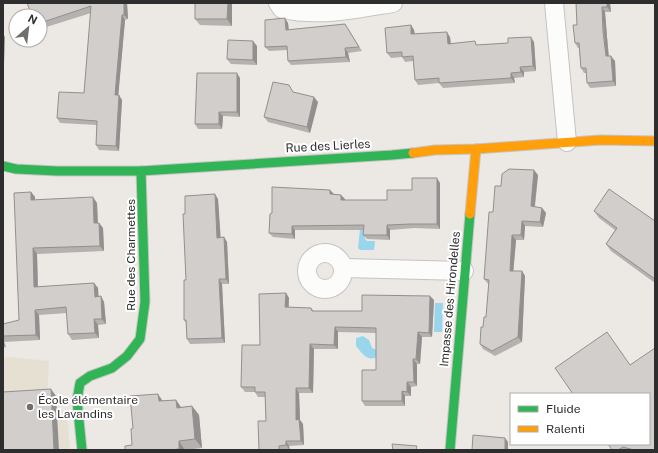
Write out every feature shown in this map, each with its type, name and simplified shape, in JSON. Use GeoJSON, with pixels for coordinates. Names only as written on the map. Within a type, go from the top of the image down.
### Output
{"type":"FeatureCollection","features":[{"type":"Feature","properties":{"kind":"street"},"geometry":{"type":"LineString","coordinates":[[278,3],[282,9],[295,12],[346,11],[393,3]]}},
{"type":"Feature","properties":{"kind":"street"},"geometry":{"type":"LineString","coordinates":[[554,3],[566,142]]}},
{"type":"Feature","properties":{"kind":"street","name":"Rue des Lierles"},"geometry":{"type":"LineString","coordinates":[[3,166],[16,169],[58,171],[141,171],[392,155],[434,150],[476,149],[600,140],[655,141]]}},
{"type":"Feature","properties":{"kind":"street","name":"Impasse des Hirondelles"},"geometry":{"type":"LineString","coordinates":[[450,450],[464,271],[476,149]]}},
{"type":"Feature","properties":{"kind":"street","name":"Rue des Charmettes"},"geometry":{"type":"LineString","coordinates":[[82,450],[77,400],[80,383],[90,376],[112,368],[127,356],[140,339],[146,302],[141,171]]}},
{"type":"Feature","properties":{"kind":"street"},"geometry":{"type":"LineString","coordinates":[[344,268],[464,271]]}},
{"type":"Feature","properties":{"kind":"shaded area","name":"École élémentaire les Lavandins"},"geometry":{"type":"Polygon","coordinates":[[[9,357],[49,361],[47,401],[67,413],[70,450],[3,450],[3,358],[9,357]]]}},
{"type":"Feature","properties":{"kind":"water"},"geometry":{"type":"Polygon","coordinates":[[[360,229],[364,229],[365,239],[367,241],[375,241],[374,250],[360,250],[358,248],[360,229]]]}},
{"type":"Feature","properties":{"kind":"water"},"geometry":{"type":"Polygon","coordinates":[[[435,303],[443,303],[442,332],[434,332],[435,303]]]}},
{"type":"Feature","properties":{"kind":"water"},"geometry":{"type":"Polygon","coordinates":[[[363,336],[369,340],[372,348],[377,352],[377,357],[368,358],[356,346],[356,338],[363,336]]]}},
{"type":"Feature","properties":{"kind":"building"},"geometry":{"type":"Polygon","coordinates":[[[27,3],[124,3],[115,95],[119,95],[116,146],[96,145],[97,121],[57,118],[59,92],[84,93],[91,6],[48,20],[48,8],[29,8],[27,3]]]}},
{"type":"Feature","properties":{"kind":"building"},"geometry":{"type":"Polygon","coordinates":[[[195,3],[228,3],[227,19],[195,19],[195,3]]]}},
{"type":"Feature","properties":{"kind":"building"},"geometry":{"type":"Polygon","coordinates":[[[576,3],[607,3],[607,7],[602,7],[603,32],[606,56],[611,56],[613,81],[587,83],[586,68],[581,68],[579,43],[575,43],[573,25],[577,25],[576,3]]]}},
{"type":"Feature","properties":{"kind":"building"},"geometry":{"type":"Polygon","coordinates":[[[285,18],[286,30],[345,24],[359,47],[345,48],[346,57],[288,61],[287,46],[265,47],[265,20],[285,18]]]}},
{"type":"Feature","properties":{"kind":"building"},"geometry":{"type":"Polygon","coordinates":[[[411,25],[411,34],[447,32],[448,44],[475,41],[476,45],[508,43],[508,38],[531,37],[533,66],[520,67],[521,72],[511,73],[511,78],[439,83],[439,78],[415,80],[413,56],[402,57],[402,52],[387,53],[385,28],[411,25]]]}},
{"type":"Feature","properties":{"kind":"building"},"geometry":{"type":"Polygon","coordinates":[[[228,40],[253,41],[253,60],[227,59],[228,40]]]}},
{"type":"Feature","properties":{"kind":"building"},"geometry":{"type":"Polygon","coordinates":[[[197,73],[237,73],[237,112],[219,112],[219,124],[195,124],[197,73]]]}},
{"type":"Feature","properties":{"kind":"building"},"geometry":{"type":"Polygon","coordinates":[[[273,82],[289,85],[293,92],[314,97],[307,127],[264,117],[273,82]]]}},
{"type":"Feature","properties":{"kind":"building"},"geometry":{"type":"Polygon","coordinates":[[[509,169],[534,170],[531,206],[542,208],[540,222],[522,221],[521,235],[512,235],[510,271],[522,271],[518,337],[492,351],[480,344],[481,327],[483,327],[484,317],[486,317],[489,280],[484,279],[489,212],[493,212],[495,186],[501,186],[502,174],[509,169]]]}},
{"type":"Feature","properties":{"kind":"building"},"geometry":{"type":"Polygon","coordinates":[[[412,178],[437,178],[437,224],[387,225],[387,235],[363,235],[364,225],[292,226],[292,234],[269,233],[270,214],[272,213],[272,187],[330,190],[330,194],[341,195],[341,200],[387,200],[387,190],[412,190],[412,178]]]}},
{"type":"Feature","properties":{"kind":"building"},"geometry":{"type":"Polygon","coordinates":[[[609,189],[655,221],[655,279],[606,244],[617,228],[594,211],[609,189]]]}},
{"type":"Feature","properties":{"kind":"building"},"geometry":{"type":"Polygon","coordinates":[[[31,192],[31,200],[93,197],[94,223],[99,223],[100,246],[33,248],[34,287],[94,283],[95,297],[101,296],[102,319],[94,319],[95,333],[68,334],[66,307],[35,310],[36,335],[3,336],[3,324],[19,320],[14,193],[31,192]]]}},
{"type":"Feature","properties":{"kind":"building"},"geometry":{"type":"Polygon","coordinates":[[[215,194],[217,238],[224,237],[226,279],[219,279],[222,338],[187,339],[186,320],[184,320],[184,280],[186,280],[183,214],[185,214],[185,196],[215,194]]]}},
{"type":"Feature","properties":{"kind":"building"},"geometry":{"type":"Polygon","coordinates":[[[286,293],[285,307],[311,308],[312,311],[362,311],[362,295],[430,296],[429,333],[418,332],[416,359],[413,359],[414,382],[407,382],[407,392],[402,391],[402,401],[362,401],[362,370],[376,370],[376,328],[335,327],[334,345],[310,344],[309,388],[296,388],[296,420],[299,419],[301,441],[286,441],[286,445],[279,446],[279,450],[259,450],[258,421],[266,421],[265,392],[255,392],[255,387],[241,387],[242,345],[260,345],[259,294],[286,293]]]}},
{"type":"Feature","properties":{"kind":"building"},"geometry":{"type":"Polygon","coordinates":[[[607,332],[630,365],[655,348],[655,450],[634,450],[623,447],[618,450],[612,450],[609,445],[650,445],[650,393],[572,393],[555,368],[607,332]]]}},
{"type":"Feature","properties":{"kind":"building"},"geometry":{"type":"Polygon","coordinates":[[[51,389],[54,450],[3,450],[3,392],[51,389]]]}},
{"type":"Feature","properties":{"kind":"building"},"geometry":{"type":"Polygon","coordinates":[[[158,394],[159,401],[176,400],[177,408],[192,406],[195,439],[179,441],[179,449],[125,450],[125,446],[132,445],[131,429],[133,428],[130,396],[158,394]]]}},
{"type":"Feature","properties":{"kind":"building"},"geometry":{"type":"Polygon","coordinates":[[[473,435],[505,438],[505,450],[472,450],[473,435]]]}},
{"type":"Feature","properties":{"kind":"building"},"geometry":{"type":"Polygon","coordinates":[[[392,444],[417,446],[416,450],[393,450],[392,444]]]}},
{"type":"Feature","properties":{"kind":"traffic: fast"},"geometry":{"type":"LineString","coordinates":[[3,166],[16,169],[57,171],[141,171],[413,153]]}},
{"type":"Feature","properties":{"kind":"traffic: fast"},"geometry":{"type":"LineString","coordinates":[[82,450],[77,400],[80,383],[90,376],[112,368],[127,356],[140,339],[145,302],[141,171]]}},
{"type":"Feature","properties":{"kind":"traffic: fast"},"geometry":{"type":"LineString","coordinates":[[450,450],[470,214]]}},
{"type":"Feature","properties":{"kind":"traffic: slow"},"geometry":{"type":"LineString","coordinates":[[413,153],[435,150],[476,149],[600,140],[655,141]]}},
{"type":"Feature","properties":{"kind":"traffic: slow"},"geometry":{"type":"LineString","coordinates":[[470,214],[476,149]]}},
{"type":"Feature","properties":{"kind":"place","name":"École élémentaire les Lavandins"},"geometry":{"type":"Point","coordinates":[30,407]}}]}
